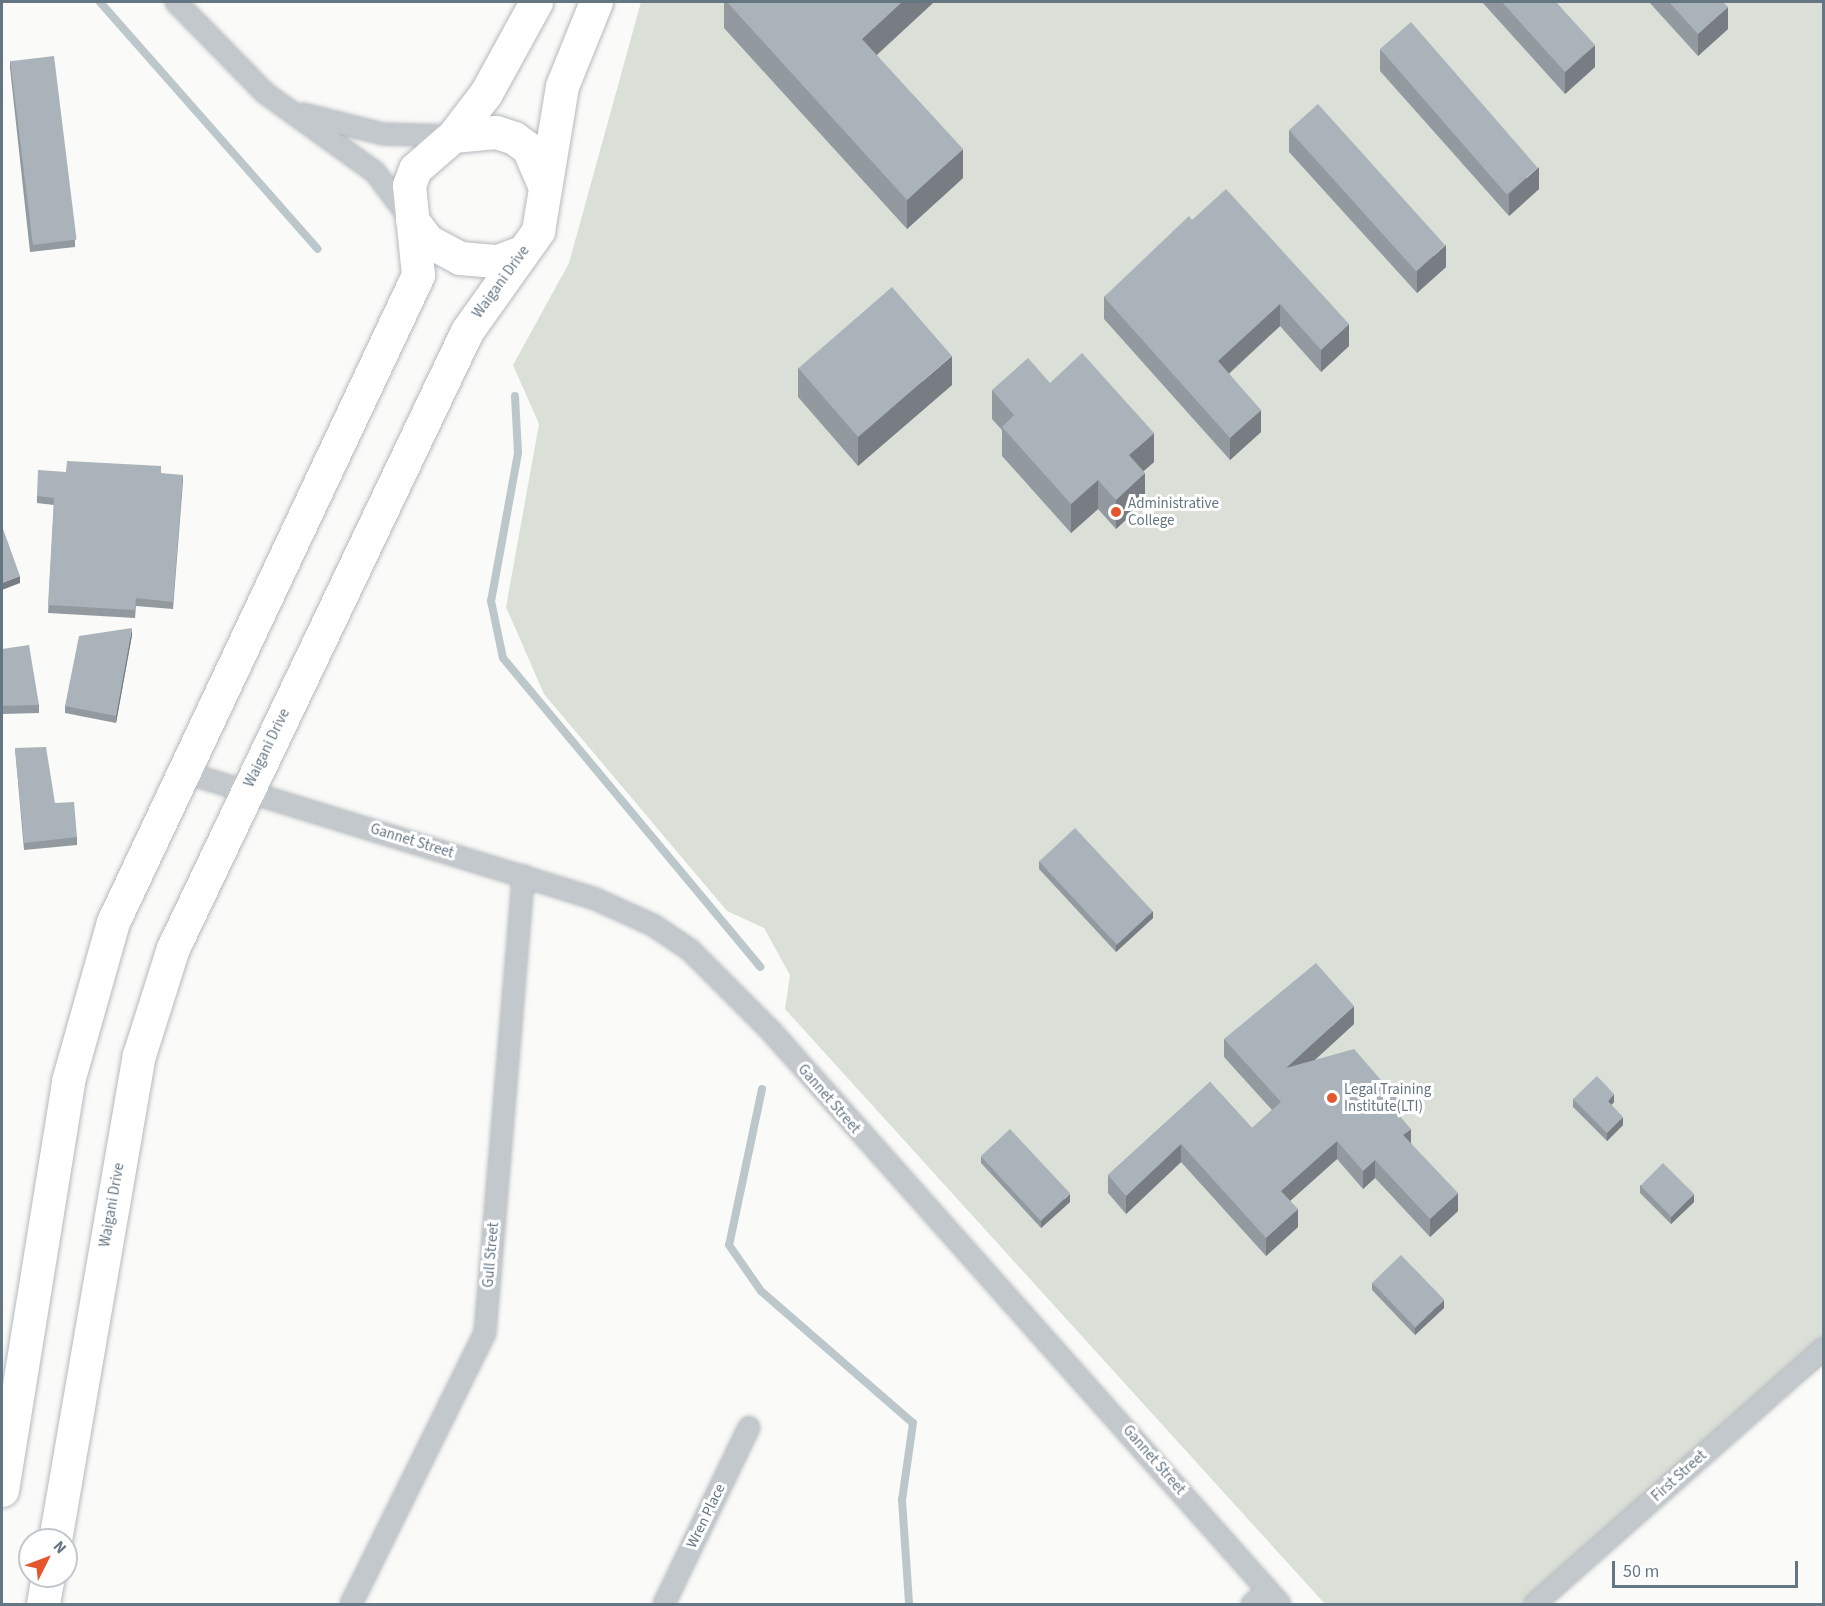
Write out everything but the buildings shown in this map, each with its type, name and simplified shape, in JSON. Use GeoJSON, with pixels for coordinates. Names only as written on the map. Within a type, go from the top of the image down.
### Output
{"type":"FeatureCollection","features":[{"type":"Feature","properties":{"kind":"highway"},"geometry":{"type":"LineString","coordinates":[[2,1490],[68,1081],[113,922],[180,771],[417,275],[409,185],[415,169],[453,136],[512,52],[536,2]]}},
{"type":"Feature","properties":{"kind":"highway","name":"Waigani Drive"},"geometry":{"type":"LineString","coordinates":[[57,1528],[139,1055],[173,948],[467,331],[542,222],[544,185],[562,86],[596,2]]}},
{"type":"Feature","properties":{"kind":"highway"},"geometry":{"type":"LineString","coordinates":[[453,136],[496,132],[514,138],[528,148],[544,185]]}},
{"type":"Feature","properties":{"kind":"highway"},"geometry":{"type":"LineString","coordinates":[[412,220],[428,241],[460,258],[498,261],[521,252]]}},
{"type":"Feature","properties":{"kind":"highway"},"geometry":{"type":"LineString","coordinates":[[43,1605],[46,1588]]}},
{"type":"Feature","properties":{"kind":"street"},"geometry":{"type":"LineString","coordinates":[[176,2],[248,78],[375,172],[412,220]]}},
{"type":"Feature","properties":{"kind":"street"},"geometry":{"type":"LineString","coordinates":[[289,110],[383,134],[453,136]]}},
{"type":"Feature","properties":{"kind":"street","name":"Gannet Street"},"geometry":{"type":"LineString","coordinates":[[180,771],[523,876],[653,925],[704,962],[1274,1598]]}},
{"type":"Feature","properties":{"kind":"street","name":"Gull Street"},"geometry":{"type":"LineString","coordinates":[[351,1605],[485,1332],[523,876]]}},
{"type":"Feature","properties":{"kind":"street","name":"First Street"},"geometry":{"type":"LineString","coordinates":[[1535,1605],[1824,1348]]}},
{"type":"Feature","properties":{"kind":"street","name":"Wren Place"},"geometry":{"type":"LineString","coordinates":[[664,1605],[749,1427]]}},
{"type":"Feature","properties":{"kind":"street"},"geometry":{"type":"LineString","coordinates":[[1252,1605],[1274,1598]]}},
{"type":"Feature","properties":{"kind":"shaded area"},"geometry":{"type":"Polygon","coordinates":[[[641,2],[1823,2],[1823,1365],[1524,1604],[1325,1604],[785,1009],[790,975],[764,928],[727,911],[544,694],[506,607],[539,424],[513,365],[569,263],[641,2]]]}},
{"type":"Feature","properties":{"kind":"waterway"},"geometry":{"type":"LineString","coordinates":[[100,2],[318,249]]}},
{"type":"Feature","properties":{"kind":"waterway"},"geometry":{"type":"LineString","coordinates":[[515,396],[518,453],[491,601],[503,658],[760,967]]}},
{"type":"Feature","properties":{"kind":"waterway"},"geometry":{"type":"LineString","coordinates":[[762,1089],[729,1245],[761,1291],[913,1423],[902,1500],[909,1604]]}},
{"type":"Feature","properties":{"kind":"place","name":"Administrative College"},"geometry":{"type":"Point","coordinates":[1116,512]}},
{"type":"Feature","properties":{"kind":"place","name":"Legal Training Institute(LTI)"},"geometry":{"type":"Point","coordinates":[1332,1098]}}]}
